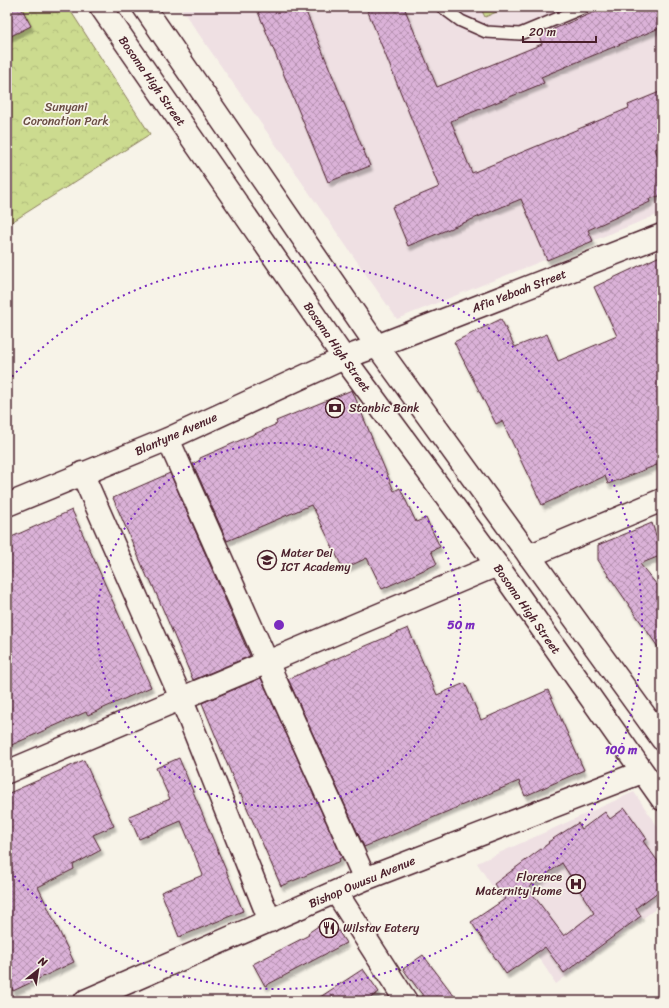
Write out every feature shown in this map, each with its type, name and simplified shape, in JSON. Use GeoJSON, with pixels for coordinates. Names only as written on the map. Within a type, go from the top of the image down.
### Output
{"type":"FeatureCollection","features":[{"type":"Feature","properties":{"kind":"street","name":"Bosoma High Street"},"geometry":{"type":"LineString","coordinates":[[101,7],[344,358],[496,565],[662,799]]}},
{"type":"Feature","properties":{"kind":"street"},"geometry":{"type":"LineString","coordinates":[[144,7],[377,346],[662,739]]}},
{"type":"Feature","properties":{"kind":"street","name":"Afia Yeboah Street"},"geometry":{"type":"LineString","coordinates":[[344,358],[662,235]]}},
{"type":"Feature","properties":{"kind":"street","name":"Blantyne Avenue"},"geometry":{"type":"LineString","coordinates":[[7,505],[168,438],[344,358]]}},
{"type":"Feature","properties":{"kind":"street"},"geometry":{"type":"LineString","coordinates":[[168,438],[365,879]]}},
{"type":"Feature","properties":{"kind":"street"},"geometry":{"type":"LineString","coordinates":[[82,473],[181,698],[270,921]]}},
{"type":"Feature","properties":{"kind":"street"},"geometry":{"type":"LineString","coordinates":[[529,556],[662,500]]}},
{"type":"Feature","properties":{"kind":"street"},"geometry":{"type":"LineString","coordinates":[[7,772],[496,565]]}},
{"type":"Feature","properties":{"kind":"street","name":"Bishop Owusu Avenue"},"geometry":{"type":"LineString","coordinates":[[88,1000],[365,879],[642,772]]}},
{"type":"Feature","properties":{"kind":"street"},"geometry":{"type":"LineString","coordinates":[[336,892],[406,1001]]}},
{"type":"Feature","properties":{"kind":"lane"},"geometry":{"type":"LineString","coordinates":[[442,7],[461,21],[486,32],[520,34],[585,7]]}},
{"type":"Feature","properties":{"kind":"shaded area"},"geometry":{"type":"Polygon","coordinates":[[[180,7],[662,7],[662,213],[397,319],[180,7]]]}},
{"type":"Feature","properties":{"kind":"shaded area","name":"Florence Maternity Home"},"geometry":{"type":"Polygon","coordinates":[[[634,792],[662,833],[662,904],[556,984],[477,863],[634,792]]]}},
{"type":"Feature","properties":{"kind":"green space","name":"Sunyani Coronation Park"},"geometry":{"type":"Polygon","coordinates":[[[7,7],[68,7],[150,134],[7,225],[7,7]]]}},
{"type":"Feature","properties":{"kind":"green space"},"geometry":{"type":"Polygon","coordinates":[[[480,7],[508,7],[485,17],[480,7]]]}},
{"type":"Feature","properties":{"kind":"building"},"geometry":{"type":"Polygon","coordinates":[[[7,7],[21,7],[31,26],[7,38],[7,7]]]}},
{"type":"Feature","properties":{"kind":"building"},"geometry":{"type":"Polygon","coordinates":[[[256,7],[304,7],[370,166],[328,182],[256,7]]]}},
{"type":"Feature","properties":{"kind":"building"},"geometry":{"type":"Polygon","coordinates":[[[366,7],[404,7],[437,87],[542,44],[539,35],[607,7],[662,7],[662,27],[541,77],[544,83],[451,121],[472,173],[629,108],[628,105],[662,91],[662,146],[655,149],[662,167],[662,195],[649,199],[650,202],[588,230],[593,241],[547,260],[521,199],[408,246],[392,207],[439,187],[366,7]]]}},
{"type":"Feature","properties":{"kind":"building"},"geometry":{"type":"Polygon","coordinates":[[[662,255],[662,463],[608,484],[605,476],[542,505],[502,421],[496,424],[454,342],[501,319],[515,347],[547,334],[558,361],[617,336],[594,287],[662,255]]]}},
{"type":"Feature","properties":{"kind":"building"},"geometry":{"type":"Polygon","coordinates":[[[352,390],[394,491],[400,488],[416,522],[426,518],[440,547],[431,551],[437,564],[382,589],[367,558],[343,569],[311,505],[227,541],[193,464],[200,460],[200,458],[277,424],[276,421],[352,390]]]}},
{"type":"Feature","properties":{"kind":"building"},"geometry":{"type":"Polygon","coordinates":[[[170,473],[250,656],[193,680],[150,579],[148,579],[113,498],[170,473]]]}},
{"type":"Feature","properties":{"kind":"building"},"geometry":{"type":"Polygon","coordinates":[[[72,510],[151,687],[88,715],[86,712],[7,747],[7,539],[72,510]]]}},
{"type":"Feature","properties":{"kind":"building"},"geometry":{"type":"Polygon","coordinates":[[[652,523],[662,555],[640,564],[662,591],[662,653],[598,560],[598,545],[652,523]]]}},
{"type":"Feature","properties":{"kind":"building"},"geometry":{"type":"Polygon","coordinates":[[[408,628],[437,695],[465,683],[481,720],[548,690],[584,770],[525,796],[519,781],[364,847],[288,679],[408,628]]]}},
{"type":"Feature","properties":{"kind":"building"},"geometry":{"type":"Polygon","coordinates":[[[261,678],[342,857],[339,859],[340,861],[281,886],[241,794],[240,795],[202,703],[261,678]]]}},
{"type":"Feature","properties":{"kind":"building"},"geometry":{"type":"Polygon","coordinates":[[[179,758],[243,911],[179,937],[161,892],[203,875],[181,821],[139,839],[129,816],[170,799],[156,768],[179,758]]]}},
{"type":"Feature","properties":{"kind":"building"},"geometry":{"type":"Polygon","coordinates":[[[84,760],[114,826],[93,835],[101,850],[73,865],[74,869],[38,887],[74,962],[13,991],[7,978],[7,794],[84,760]]]}},
{"type":"Feature","properties":{"kind":"building","name":"Florence Maternity Home"},"geometry":{"type":"Polygon","coordinates":[[[625,808],[647,839],[643,841],[662,867],[662,889],[636,908],[641,916],[564,973],[545,947],[506,974],[471,922],[505,899],[494,884],[549,843],[548,842],[578,823],[582,829],[605,812],[610,819],[625,808]],[[562,863],[528,888],[564,936],[594,913],[562,863]]]}},
{"type":"Feature","properties":{"kind":"building"},"geometry":{"type":"Polygon","coordinates":[[[330,918],[346,943],[265,986],[253,964],[309,935],[308,933],[330,918]]]}},
{"type":"Feature","properties":{"kind":"building"},"geometry":{"type":"Polygon","coordinates":[[[423,955],[458,1001],[427,1001],[403,969],[423,955]]]}},
{"type":"Feature","properties":{"kind":"building"},"geometry":{"type":"Polygon","coordinates":[[[363,969],[379,992],[366,1001],[314,1001],[363,969]]]}},
{"type":"Feature","properties":{"kind":"place","name":"Stanbic Bank"},"geometry":{"type":"Point","coordinates":[335,408]}},
{"type":"Feature","properties":{"kind":"place","name":"Mater Dei ICT Academy"},"geometry":{"type":"Point","coordinates":[267,560]}},
{"type":"Feature","properties":{"kind":"place","name":"Florence Maternity Home"},"geometry":{"type":"Point","coordinates":[576,884]}},
{"type":"Feature","properties":{"kind":"place","name":"Wilstav Eatery"},"geometry":{"type":"Point","coordinates":[329,928]}}]}
